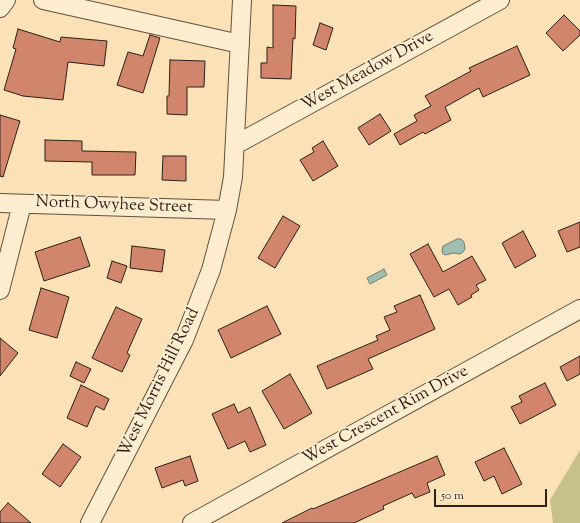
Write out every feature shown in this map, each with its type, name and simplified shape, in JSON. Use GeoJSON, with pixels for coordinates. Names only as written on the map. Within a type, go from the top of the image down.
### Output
{"type":"FeatureCollection","features":[{"type":"Feature","properties":{"kind":"street"},"geometry":{"type":"LineString","coordinates":[[0,8],[6,0]]}},
{"type":"Feature","properties":{"kind":"street"},"geometry":{"type":"LineString","coordinates":[[43,0],[240,44]]}},
{"type":"Feature","properties":{"kind":"street","name":"West Morris Hill Road"},"geometry":{"type":"LineString","coordinates":[[90,523],[184,340],[211,270],[234,177],[242,0]]}},
{"type":"Feature","properties":{"kind":"street","name":"West Meadow Drive"},"geometry":{"type":"LineString","coordinates":[[235,145],[500,0]]}},
{"type":"Feature","properties":{"kind":"street","name":"North Owyhee Street"},"geometry":{"type":"LineString","coordinates":[[0,203],[227,210]]}},
{"type":"Feature","properties":{"kind":"street"},"geometry":{"type":"LineString","coordinates":[[0,290],[22,204]]}},
{"type":"Feature","properties":{"kind":"street","name":"West Crescent Rim Drive"},"geometry":{"type":"LineString","coordinates":[[192,523],[580,309]]}},
{"type":"Feature","properties":{"kind":"shaded area"},"geometry":{"type":"Polygon","coordinates":[[[457,239],[461,239],[464,242],[465,249],[463,252],[460,254],[443,254],[443,246],[457,239]]]}},
{"type":"Feature","properties":{"kind":"shaded area"},"geometry":{"type":"Polygon","coordinates":[[[384,269],[387,275],[370,284],[367,278],[384,269]]]}},
{"type":"Feature","properties":{"kind":"shaded area"},"geometry":{"type":"Polygon","coordinates":[[[580,450],[580,523],[553,523],[550,500],[580,450]]]}},
{"type":"Feature","properties":{"kind":"building"},"geometry":{"type":"Polygon","coordinates":[[[273,5],[296,6],[295,39],[293,38],[291,79],[261,78],[261,63],[267,63],[267,47],[273,48],[273,5]]]}},
{"type":"Feature","properties":{"kind":"building"},"geometry":{"type":"Polygon","coordinates":[[[564,15],[580,31],[580,35],[563,51],[546,33],[564,15]]]}},
{"type":"Feature","properties":{"kind":"building"},"geometry":{"type":"Polygon","coordinates":[[[320,23],[333,28],[326,50],[313,45],[320,23]]]}},
{"type":"Feature","properties":{"kind":"building"},"geometry":{"type":"Polygon","coordinates":[[[18,29],[60,42],[61,37],[107,41],[104,66],[68,62],[63,100],[23,96],[4,90],[16,49],[13,48],[18,29]]]}},
{"type":"Feature","properties":{"kind":"building"},"geometry":{"type":"Polygon","coordinates":[[[150,35],[160,38],[143,93],[117,85],[128,52],[143,56],[150,35]]]}},
{"type":"Feature","properties":{"kind":"building"},"geometry":{"type":"Polygon","coordinates":[[[517,46],[530,75],[483,97],[479,88],[445,107],[451,120],[425,134],[423,132],[400,145],[394,134],[417,121],[414,115],[431,106],[425,96],[471,71],[469,68],[517,46]]]}},
{"type":"Feature","properties":{"kind":"building"},"geometry":{"type":"Polygon","coordinates":[[[170,60],[205,61],[204,87],[187,87],[187,115],[167,114],[170,60]]]}},
{"type":"Feature","properties":{"kind":"building"},"geometry":{"type":"Polygon","coordinates":[[[380,114],[391,131],[369,145],[358,128],[380,114]]]}},
{"type":"Feature","properties":{"kind":"building"},"geometry":{"type":"Polygon","coordinates":[[[0,115],[20,121],[3,177],[0,176],[0,115]]]}},
{"type":"Feature","properties":{"kind":"building"},"geometry":{"type":"Polygon","coordinates":[[[45,140],[82,141],[82,151],[136,152],[135,175],[92,175],[92,162],[45,161],[45,140]]]}},
{"type":"Feature","properties":{"kind":"building"},"geometry":{"type":"Polygon","coordinates":[[[323,141],[338,166],[313,181],[300,160],[314,152],[312,148],[323,141]]]}},
{"type":"Feature","properties":{"kind":"building"},"geometry":{"type":"Polygon","coordinates":[[[163,156],[186,156],[186,181],[162,180],[163,156]]]}},
{"type":"Feature","properties":{"kind":"building"},"geometry":{"type":"Polygon","coordinates":[[[283,216],[300,226],[275,268],[258,258],[283,216]]]}},
{"type":"Feature","properties":{"kind":"building"},"geometry":{"type":"Polygon","coordinates":[[[580,222],[580,247],[567,252],[558,231],[580,222]]]}},
{"type":"Feature","properties":{"kind":"building"},"geometry":{"type":"Polygon","coordinates":[[[523,231],[536,256],[515,268],[502,243],[523,231]]]}},
{"type":"Feature","properties":{"kind":"building"},"geometry":{"type":"Polygon","coordinates":[[[80,237],[90,266],[44,281],[35,252],[80,237]]]}},
{"type":"Feature","properties":{"kind":"building"},"geometry":{"type":"Polygon","coordinates":[[[428,244],[443,272],[472,256],[486,280],[476,285],[479,290],[471,295],[472,297],[458,305],[449,289],[434,297],[410,254],[428,244]]]}},
{"type":"Feature","properties":{"kind":"building"},"geometry":{"type":"Polygon","coordinates":[[[132,246],[165,250],[162,272],[130,268],[132,246]]]}},
{"type":"Feature","properties":{"kind":"building"},"geometry":{"type":"Polygon","coordinates":[[[112,261],[127,266],[121,283],[107,278],[112,261]]]}},
{"type":"Feature","properties":{"kind":"building"},"geometry":{"type":"Polygon","coordinates":[[[41,288],[69,297],[57,338],[29,330],[41,288]]]}},
{"type":"Feature","properties":{"kind":"building"},"geometry":{"type":"Polygon","coordinates":[[[420,295],[435,329],[368,359],[373,369],[327,389],[317,366],[378,340],[376,336],[390,330],[384,317],[397,312],[394,306],[420,295]]]}},
{"type":"Feature","properties":{"kind":"building"},"geometry":{"type":"Polygon","coordinates":[[[267,306],[281,334],[231,358],[218,330],[267,306]]]}},
{"type":"Feature","properties":{"kind":"building"},"geometry":{"type":"Polygon","coordinates":[[[116,307],[142,319],[127,353],[130,355],[122,372],[92,358],[116,307]]]}},
{"type":"Feature","properties":{"kind":"building"},"geometry":{"type":"Polygon","coordinates":[[[0,338],[18,353],[0,376],[0,338]]]}},
{"type":"Feature","properties":{"kind":"building"},"geometry":{"type":"Polygon","coordinates":[[[580,356],[580,374],[567,381],[560,367],[580,356]]]}},
{"type":"Feature","properties":{"kind":"building"},"geometry":{"type":"Polygon","coordinates":[[[76,362],[91,369],[84,383],[70,376],[76,362]]]}},
{"type":"Feature","properties":{"kind":"building"},"geometry":{"type":"Polygon","coordinates":[[[290,374],[312,413],[284,429],[262,391],[290,374]]]}},
{"type":"Feature","properties":{"kind":"building"},"geometry":{"type":"Polygon","coordinates":[[[545,383],[556,405],[520,424],[511,407],[522,402],[519,396],[545,383]]]}},
{"type":"Feature","properties":{"kind":"building"},"geometry":{"type":"Polygon","coordinates":[[[81,385],[109,399],[104,410],[96,406],[87,427],[67,418],[81,385]]]}},
{"type":"Feature","properties":{"kind":"building"},"geometry":{"type":"Polygon","coordinates":[[[234,404],[238,413],[250,407],[266,445],[250,452],[245,441],[228,449],[212,414],[234,404]]]}},
{"type":"Feature","properties":{"kind":"building"},"geometry":{"type":"Polygon","coordinates":[[[63,444],[81,457],[60,487],[42,474],[63,444]]]}},
{"type":"Feature","properties":{"kind":"building"},"geometry":{"type":"Polygon","coordinates":[[[504,448],[522,484],[502,494],[494,476],[484,481],[475,462],[504,448]]]}},
{"type":"Feature","properties":{"kind":"building"},"geometry":{"type":"Polygon","coordinates":[[[190,456],[198,481],[185,486],[183,480],[162,488],[155,468],[190,456]]]}},
{"type":"Feature","properties":{"kind":"building"},"geometry":{"type":"Polygon","coordinates":[[[437,456],[445,475],[427,483],[430,492],[415,498],[412,493],[383,506],[384,509],[354,523],[282,523],[312,508],[313,509],[437,456]]]}},
{"type":"Feature","properties":{"kind":"building"},"geometry":{"type":"Polygon","coordinates":[[[8,503],[31,523],[0,523],[0,512],[8,503]]]}}]}
